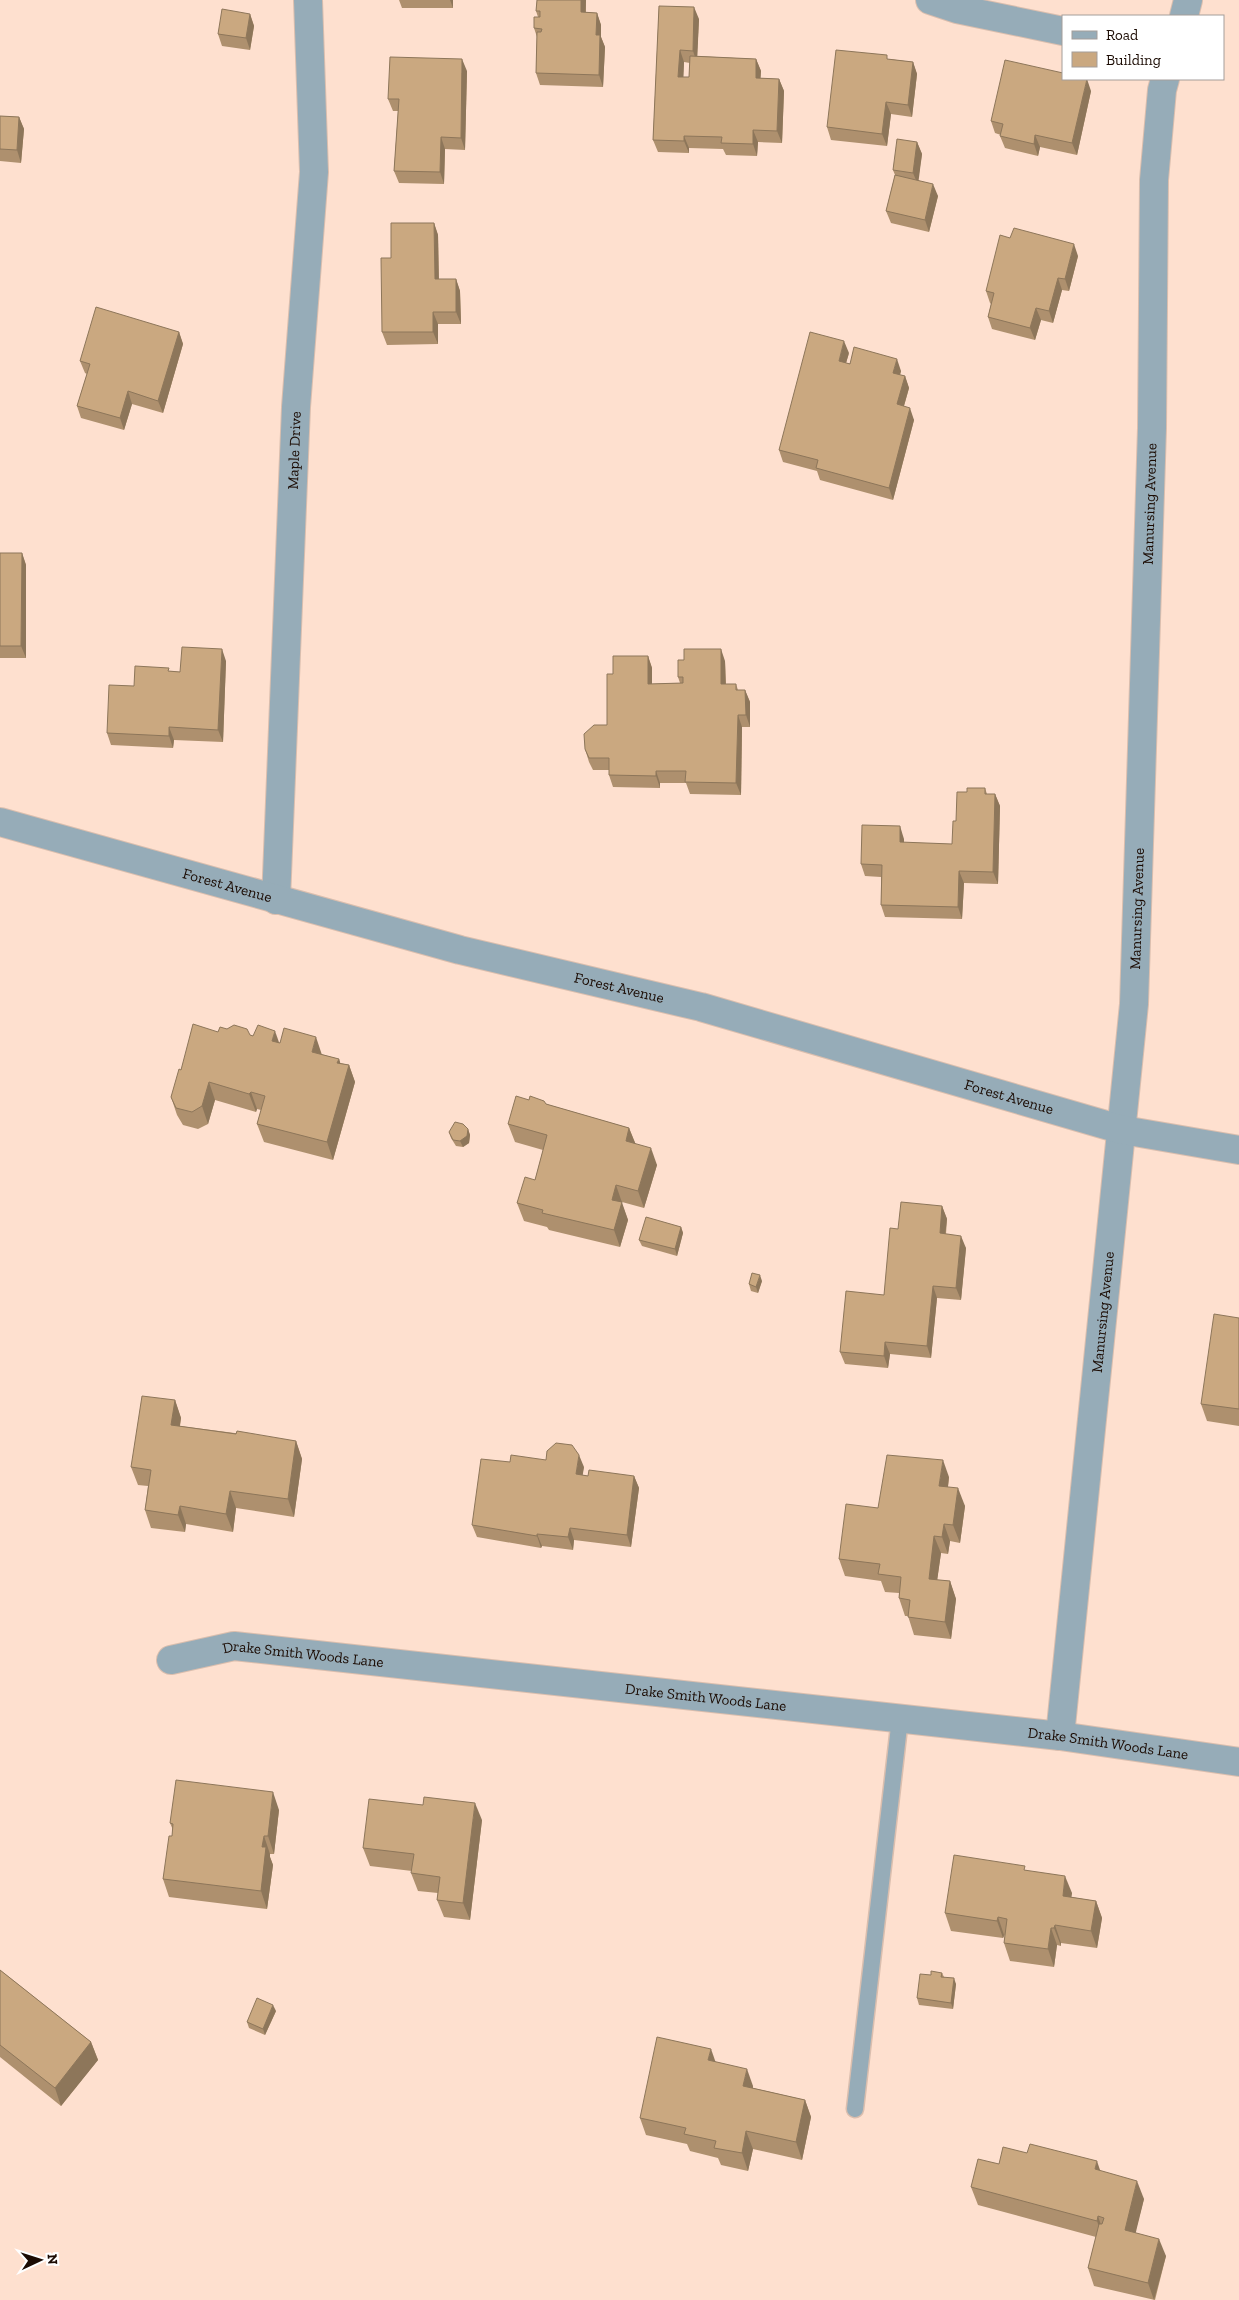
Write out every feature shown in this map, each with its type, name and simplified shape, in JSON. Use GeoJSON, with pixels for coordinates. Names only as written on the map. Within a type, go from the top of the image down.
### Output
{"type":"FeatureCollection","features":[{"type":"Feature","properties":{"kind":"street","name":"Maple Drive"},"geometry":{"type":"LineString","coordinates":[[276,900],[296,406],[314,172],[308,0]]}},
{"type":"Feature","properties":{"kind":"street"},"geometry":{"type":"LineString","coordinates":[[930,0],[957,9],[1062,31]]}},
{"type":"Feature","properties":{"kind":"street"},"geometry":{"type":"LineString","coordinates":[[1184,15],[1188,0]]}},
{"type":"Feature","properties":{"kind":"street","name":"Manursing Avenue"},"geometry":{"type":"LineString","coordinates":[[1060,1736],[1123,1130],[1135,994],[1152,428],[1154,180],[1162,90],[1165,80]]}},
{"type":"Feature","properties":{"kind":"street","name":"Forest Avenue"},"geometry":{"type":"LineString","coordinates":[[0,822],[460,950],[701,1007],[1123,1130],[1239,1150]]}},
{"type":"Feature","properties":{"kind":"street","name":"Drake Smith Woods Lane"},"geometry":{"type":"LineString","coordinates":[[171,1660],[234,1646],[1060,1736],[1239,1762]]}},
{"type":"Feature","properties":{"kind":"lane"},"geometry":{"type":"LineString","coordinates":[[855,2109],[900,1718]]}},
{"type":"Feature","properties":{"kind":"building"},"geometry":{"type":"Polygon","coordinates":[[[537,0],[581,0],[581,12],[597,13],[596,35],[600,35],[599,75],[536,73],[537,32],[541,32],[542,29],[534,28],[534,17],[540,17],[540,11],[536,11],[537,0]]]}},
{"type":"Feature","properties":{"kind":"building"},"geometry":{"type":"Polygon","coordinates":[[[659,6],[694,7],[693,51],[680,50],[678,77],[689,77],[690,56],[756,59],[756,78],[779,79],[777,131],[753,130],[753,144],[721,143],[722,137],[684,136],[684,141],[653,140],[659,6]]]}},
{"type":"Feature","properties":{"kind":"building"},"geometry":{"type":"Polygon","coordinates":[[[222,9],[250,14],[246,38],[218,34],[222,9]]]}},
{"type":"Feature","properties":{"kind":"building"},"geometry":{"type":"Polygon","coordinates":[[[836,50],[887,55],[887,59],[913,62],[908,105],[886,102],[882,134],[827,127],[836,50]]]}},
{"type":"Feature","properties":{"kind":"building"},"geometry":{"type":"Polygon","coordinates":[[[390,57],[462,59],[461,138],[441,137],[440,172],[394,171],[399,99],[388,99],[390,57]]]}},
{"type":"Feature","properties":{"kind":"building"},"geometry":{"type":"Polygon","coordinates":[[[1005,60],[1062,73],[1062,80],[1087,80],[1072,143],[1035,135],[1034,144],[1000,136],[1003,124],[991,121],[1005,60]]]}},
{"type":"Feature","properties":{"kind":"building"},"geometry":{"type":"Polygon","coordinates":[[[0,116],[19,117],[17,150],[0,149],[0,116]]]}},
{"type":"Feature","properties":{"kind":"building"},"geometry":{"type":"Polygon","coordinates":[[[897,139],[917,142],[913,173],[893,170],[897,139]]]}},
{"type":"Feature","properties":{"kind":"building"},"geometry":{"type":"Polygon","coordinates":[[[895,175],[933,184],[925,220],[886,211],[895,175]]]}},
{"type":"Feature","properties":{"kind":"building"},"geometry":{"type":"Polygon","coordinates":[[[391,223],[434,223],[435,279],[456,279],[456,312],[433,312],[433,332],[382,332],[381,258],[391,258],[391,223]]]}},
{"type":"Feature","properties":{"kind":"building"},"geometry":{"type":"Polygon","coordinates":[[[1014,228],[1074,244],[1065,279],[1058,278],[1049,311],[1036,308],[1030,328],[988,317],[994,293],[986,291],[1000,235],[1010,238],[1014,228]]]}},
{"type":"Feature","properties":{"kind":"building"},"geometry":{"type":"Polygon","coordinates":[[[96,307],[179,332],[158,401],[128,391],[120,418],[77,406],[90,364],[80,361],[96,307]]]}},
{"type":"Feature","properties":{"kind":"building"},"geometry":{"type":"Polygon","coordinates":[[[810,332],[844,341],[839,361],[850,364],[854,347],[897,359],[893,373],[905,376],[897,404],[910,408],[889,488],[816,468],[818,460],[779,450],[810,332]]]}},
{"type":"Feature","properties":{"kind":"building"},"geometry":{"type":"Polygon","coordinates":[[[0,553],[22,553],[21,646],[0,646],[0,553]]]}},
{"type":"Feature","properties":{"kind":"building"},"geometry":{"type":"Polygon","coordinates":[[[182,647],[222,649],[218,730],[169,727],[169,736],[107,733],[109,685],[134,686],[135,666],[169,668],[168,671],[180,672],[182,647]]]}},
{"type":"Feature","properties":{"kind":"building"},"geometry":{"type":"Polygon","coordinates":[[[684,649],[721,649],[721,684],[736,684],[736,690],[745,690],[746,715],[738,715],[736,783],[685,782],[686,771],[656,771],[656,776],[609,775],[609,758],[589,758],[585,749],[584,734],[594,725],[607,725],[607,674],[613,674],[613,656],[648,656],[648,684],[683,683],[683,677],[678,677],[678,660],[684,660],[684,649]]]}},
{"type":"Feature","properties":{"kind":"building"},"geometry":{"type":"Polygon","coordinates":[[[967,788],[985,788],[985,794],[995,794],[993,872],[959,871],[958,907],[881,905],[882,865],[861,864],[862,825],[900,826],[900,842],[952,844],[953,821],[956,821],[957,792],[967,792],[967,788]]]}},
{"type":"Feature","properties":{"kind":"building"},"geometry":{"type":"Polygon","coordinates":[[[193,1024],[218,1032],[220,1027],[227,1029],[234,1025],[247,1029],[250,1035],[253,1036],[258,1025],[275,1031],[272,1041],[280,1043],[284,1028],[316,1037],[312,1052],[339,1059],[337,1063],[349,1065],[327,1142],[257,1124],[265,1096],[251,1092],[249,1094],[209,1082],[202,1106],[192,1112],[176,1108],[171,1097],[179,1069],[181,1070],[193,1024]]]}},
{"type":"Feature","properties":{"kind":"building"},"geometry":{"type":"Polygon","coordinates":[[[516,1096],[529,1100],[530,1096],[544,1101],[546,1104],[629,1128],[626,1141],[651,1148],[638,1191],[616,1185],[612,1200],[622,1202],[614,1230],[542,1213],[543,1210],[517,1203],[525,1177],[535,1180],[547,1135],[508,1124],[516,1096]]]}},
{"type":"Feature","properties":{"kind":"building"},"geometry":{"type":"Polygon","coordinates":[[[455,1122],[463,1124],[468,1129],[467,1136],[460,1141],[453,1140],[449,1132],[455,1122]]]}},
{"type":"Feature","properties":{"kind":"building"},"geometry":{"type":"Polygon","coordinates":[[[901,1202],[942,1206],[940,1233],[961,1236],[956,1288],[933,1286],[927,1346],[885,1342],[884,1356],[840,1352],[846,1291],[884,1295],[890,1228],[898,1229],[901,1202]]]}},
{"type":"Feature","properties":{"kind":"building"},"geometry":{"type":"Polygon","coordinates":[[[646,1217],[681,1227],[675,1249],[639,1240],[646,1217]]]}},
{"type":"Feature","properties":{"kind":"building"},"geometry":{"type":"Polygon","coordinates":[[[752,1273],[760,1275],[756,1287],[749,1284],[752,1273]]]}},
{"type":"Feature","properties":{"kind":"building"},"geometry":{"type":"Polygon","coordinates":[[[1214,1314],[1239,1318],[1239,1409],[1201,1404],[1214,1314]]]}},
{"type":"Feature","properties":{"kind":"building"},"geometry":{"type":"Polygon","coordinates":[[[142,1396],[175,1400],[171,1425],[236,1434],[237,1431],[296,1441],[288,1499],[230,1491],[226,1514],[180,1506],[178,1515],[145,1510],[151,1470],[131,1467],[142,1396]]]}},
{"type":"Feature","properties":{"kind":"building"},"geometry":{"type":"Polygon","coordinates":[[[556,1443],[572,1445],[579,1455],[576,1474],[588,1476],[589,1470],[634,1476],[627,1535],[570,1528],[568,1537],[537,1534],[537,1536],[472,1525],[481,1459],[510,1462],[511,1455],[546,1460],[547,1451],[556,1443]]]}},
{"type":"Feature","properties":{"kind":"building"},"geometry":{"type":"Polygon","coordinates":[[[887,1455],[943,1460],[939,1486],[958,1488],[953,1525],[944,1524],[942,1537],[934,1536],[929,1579],[950,1581],[945,1622],[908,1617],[910,1600],[899,1598],[901,1577],[878,1574],[880,1564],[839,1559],[846,1504],[878,1508],[887,1455]]]}},
{"type":"Feature","properties":{"kind":"building"},"geometry":{"type":"Polygon","coordinates":[[[176,1780],[273,1792],[268,1836],[264,1836],[262,1847],[266,1847],[261,1891],[163,1879],[169,1836],[172,1836],[173,1824],[170,1823],[176,1780]]]}},
{"type":"Feature","properties":{"kind":"building"},"geometry":{"type":"Polygon","coordinates":[[[424,1797],[475,1803],[463,1903],[437,1900],[440,1877],[411,1873],[414,1854],[363,1848],[369,1799],[423,1805],[424,1797]]]}},
{"type":"Feature","properties":{"kind":"building"},"geometry":{"type":"Polygon","coordinates":[[[954,1855],[1025,1866],[1024,1870],[1065,1876],[1063,1896],[1096,1901],[1091,1931],[1055,1925],[1054,1928],[1051,1928],[1048,1949],[1004,1943],[1007,1919],[998,1917],[997,1921],[945,1913],[954,1855]]]}},
{"type":"Feature","properties":{"kind":"building"},"geometry":{"type":"Polygon","coordinates":[[[0,1970],[91,2042],[55,2088],[0,2045],[0,1970]]]}},
{"type":"Feature","properties":{"kind":"building"},"geometry":{"type":"Polygon","coordinates":[[[931,1971],[942,1973],[941,1977],[954,1978],[951,2003],[917,1998],[920,1974],[931,1975],[931,1971]]]}},
{"type":"Feature","properties":{"kind":"building"},"geometry":{"type":"Polygon","coordinates":[[[257,1998],[273,2005],[263,2029],[247,2022],[257,1998]]]}},
{"type":"Feature","properties":{"kind":"building"},"geometry":{"type":"Polygon","coordinates":[[[657,2037],[711,2049],[708,2060],[747,2069],[743,2086],[805,2100],[796,2142],[746,2131],[742,2153],[714,2148],[716,2141],[684,2134],[686,2128],[640,2118],[657,2037]]]}},
{"type":"Feature","properties":{"kind":"building"},"geometry":{"type":"Polygon","coordinates":[[[1030,2144],[1097,2161],[1095,2169],[1137,2181],[1125,2230],[1159,2239],[1148,2283],[1088,2268],[1099,2224],[1102,2224],[1104,2218],[1098,2216],[1097,2221],[971,2187],[978,2159],[999,2164],[1003,2147],[1027,2153],[1030,2144]]]}}]}
